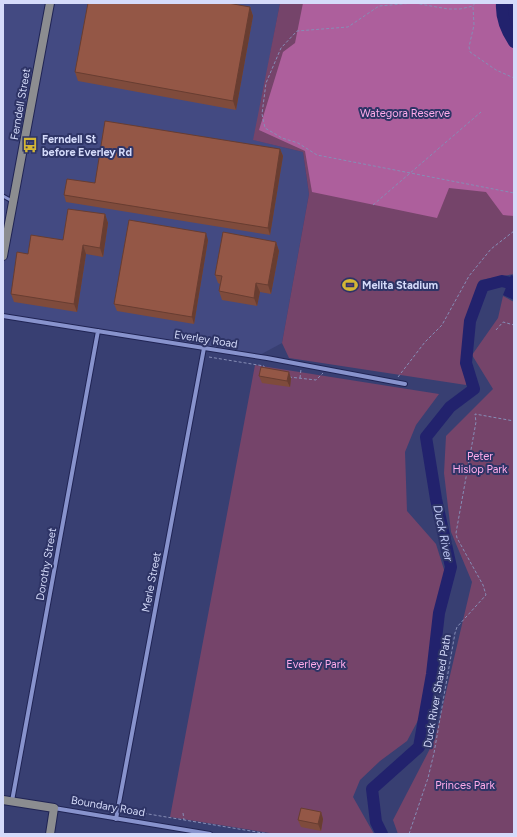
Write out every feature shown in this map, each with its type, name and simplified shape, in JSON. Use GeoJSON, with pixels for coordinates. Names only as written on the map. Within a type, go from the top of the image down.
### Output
{"type":"FeatureCollection","features":[{"type":"Feature","properties":{"kind":"main road","name":"Ferndell Street"},"geometry":{"type":"LineString","coordinates":[[3,256],[50,3]]}},
{"type":"Feature","properties":{"kind":"main road","name":"Boundary Road"},"geometry":{"type":"LineString","coordinates":[[3,800],[54,808]]}},
{"type":"Feature","properties":{"kind":"main road"},"geometry":{"type":"LineString","coordinates":[[50,834],[54,808]]}},
{"type":"Feature","properties":{"kind":"street","name":"Everley Road"},"geometry":{"type":"LineString","coordinates":[[3,316],[204,348],[405,384]]}},
{"type":"Feature","properties":{"kind":"street","name":"Dorothy Street"},"geometry":{"type":"LineString","coordinates":[[12,801],[98,331]]}},
{"type":"Feature","properties":{"kind":"street","name":"Merle Street"},"geometry":{"type":"LineString","coordinates":[[116,819],[204,348]]}},
{"type":"Feature","properties":{"kind":"street","name":"Boundary Road"},"geometry":{"type":"LineString","coordinates":[[54,808],[210,834]]}},
{"type":"Feature","properties":{"kind":"lane"},"geometry":{"type":"LineString","coordinates":[[3,196],[14,201]]}},
{"type":"Feature","properties":{"kind":"path"},"geometry":{"type":"LineString","coordinates":[[473,6],[448,9],[414,3],[379,6],[348,27],[297,31],[281,48],[266,83],[262,114],[265,128],[282,138],[298,143],[317,155],[514,192]]}},
{"type":"Feature","properties":{"kind":"path"},"geometry":{"type":"LineString","coordinates":[[475,3],[473,6],[474,25],[469,47],[470,52],[496,70],[514,78]]}},
{"type":"Feature","properties":{"kind":"path"},"geometry":{"type":"LineString","coordinates":[[373,205],[481,112]]}},
{"type":"Feature","properties":{"kind":"path"},"geometry":{"type":"LineString","coordinates":[[394,382],[416,354],[442,325],[469,276],[491,249],[514,232]]}},
{"type":"Feature","properties":{"kind":"path"},"geometry":{"type":"LineString","coordinates":[[496,330],[503,322],[514,325]]}},
{"type":"Feature","properties":{"kind":"path"},"geometry":{"type":"LineString","coordinates":[[207,357],[264,366],[263,373]]}},
{"type":"Feature","properties":{"kind":"path"},"geometry":{"type":"LineString","coordinates":[[259,365],[261,369]]}},
{"type":"Feature","properties":{"kind":"path"},"geometry":{"type":"LineString","coordinates":[[300,378],[302,365]]}},
{"type":"Feature","properties":{"kind":"path"},"geometry":{"type":"LineString","coordinates":[[285,376],[316,380],[322,375],[324,369]]}},
{"type":"Feature","properties":{"kind":"path","name":"Duck River Shared Path"},"geometry":{"type":"LineString","coordinates":[[409,834],[428,778],[434,754],[455,633],[457,627],[486,595],[483,585],[457,538],[456,533],[476,422],[474,417],[476,414],[514,421]]}},
{"type":"Feature","properties":{"kind":"path"},"geometry":{"type":"LineString","coordinates":[[124,810],[269,834]]}},
{"type":"Feature","properties":{"kind":"path"},"geometry":{"type":"LineString","coordinates":[[183,813],[184,820]]}},
{"type":"Feature","properties":{"kind":"shaded area"},"geometry":{"type":"Polygon","coordinates":[[[3,3],[280,3],[254,140],[303,152],[309,194],[282,343],[256,357],[3,316],[3,3]]]}},
{"type":"Feature","properties":{"kind":"shaded area"},"geometry":{"type":"Polygon","coordinates":[[[505,3],[514,3],[514,36],[505,16],[505,3]]]}},
{"type":"Feature","properties":{"kind":"shaded area"},"geometry":{"type":"Polygon","coordinates":[[[511,275],[514,276],[514,300],[503,295],[511,275]]]}},
{"type":"Feature","properties":{"kind":"green space","name":"Wategora Reserve"},"geometry":{"type":"Polygon","coordinates":[[[280,3],[497,3],[514,46],[514,274],[480,280],[464,323],[466,385],[289,358],[282,343],[309,194],[303,152],[253,140],[280,3]]]}},
{"type":"Feature","properties":{"kind":"green space"},"geometry":{"type":"Polygon","coordinates":[[[303,3],[514,3],[514,216],[503,215],[486,192],[449,188],[437,218],[312,192],[305,151],[259,130],[283,52],[295,43],[303,3]]]}},
{"type":"Feature","properties":{"kind":"green space"},"geometry":{"type":"Polygon","coordinates":[[[503,296],[514,302],[514,834],[398,834],[393,820],[435,739],[472,582],[451,532],[444,473],[446,436],[493,389],[472,355],[498,318],[503,296]]]}},
{"type":"Feature","properties":{"kind":"green space","name":"Everley Park"},"geometry":{"type":"Polygon","coordinates":[[[255,365],[439,394],[416,425],[405,452],[407,511],[436,544],[450,589],[435,625],[435,666],[430,667],[431,696],[407,741],[380,761],[360,780],[353,797],[374,834],[276,834],[170,817],[255,365]]]}},
{"type":"Feature","properties":{"kind":"building"},"geometry":{"type":"Polygon","coordinates":[[[88,3],[228,3],[250,7],[233,101],[75,72],[88,3]]]}},
{"type":"Feature","properties":{"kind":"building"},"geometry":{"type":"Polygon","coordinates":[[[105,121],[280,149],[268,228],[64,195],[67,179],[95,183],[105,121]]]}},
{"type":"Feature","properties":{"kind":"building"},"geometry":{"type":"Polygon","coordinates":[[[68,209],[105,214],[100,248],[83,245],[74,304],[11,294],[17,252],[28,254],[31,235],[63,240],[68,209]]]}},
{"type":"Feature","properties":{"kind":"building"},"geometry":{"type":"Polygon","coordinates":[[[129,220],[206,233],[192,317],[114,304],[129,220]]]}},
{"type":"Feature","properties":{"kind":"building"},"geometry":{"type":"Polygon","coordinates":[[[223,232],[276,242],[268,285],[256,283],[254,298],[219,291],[222,276],[215,275],[223,232]]]}},
{"type":"Feature","properties":{"kind":"building"},"geometry":{"type":"Polygon","coordinates":[[[261,367],[289,372],[287,381],[259,376],[261,367]]]}},
{"type":"Feature","properties":{"kind":"building"},"geometry":{"type":"Polygon","coordinates":[[[301,808],[321,812],[318,824],[298,820],[301,808]]]}},
{"type":"Feature","properties":{"kind":"waterway","name":"Duck River"},"geometry":{"type":"LineString","coordinates":[[502,3],[502,13],[505,23],[514,42]]}},
{"type":"Feature","properties":{"kind":"waterway","name":"Duck River"},"geometry":{"type":"LineString","coordinates":[[382,834],[376,822],[372,789],[419,747],[432,674],[439,613],[451,567],[436,499],[426,437],[450,407],[474,389],[466,363],[470,321],[483,286],[502,281],[514,284]]}},
{"type":"Feature","properties":{"kind":"place","name":"Ferndell St before Everley Rd"},"geometry":{"type":"Point","coordinates":[30,145]}},
{"type":"Feature","properties":{"kind":"place","name":"Melita Stadium"},"geometry":{"type":"Point","coordinates":[350,285]}},
{"type":"Feature","properties":{"kind":"park label","name":"Peter Hislop Park"},"geometry":{"type":"Point","coordinates":[480,462]}},
{"type":"Feature","properties":{"kind":"park label","name":"Princes Park"},"geometry":{"type":"Point","coordinates":[465,785]}}]}
